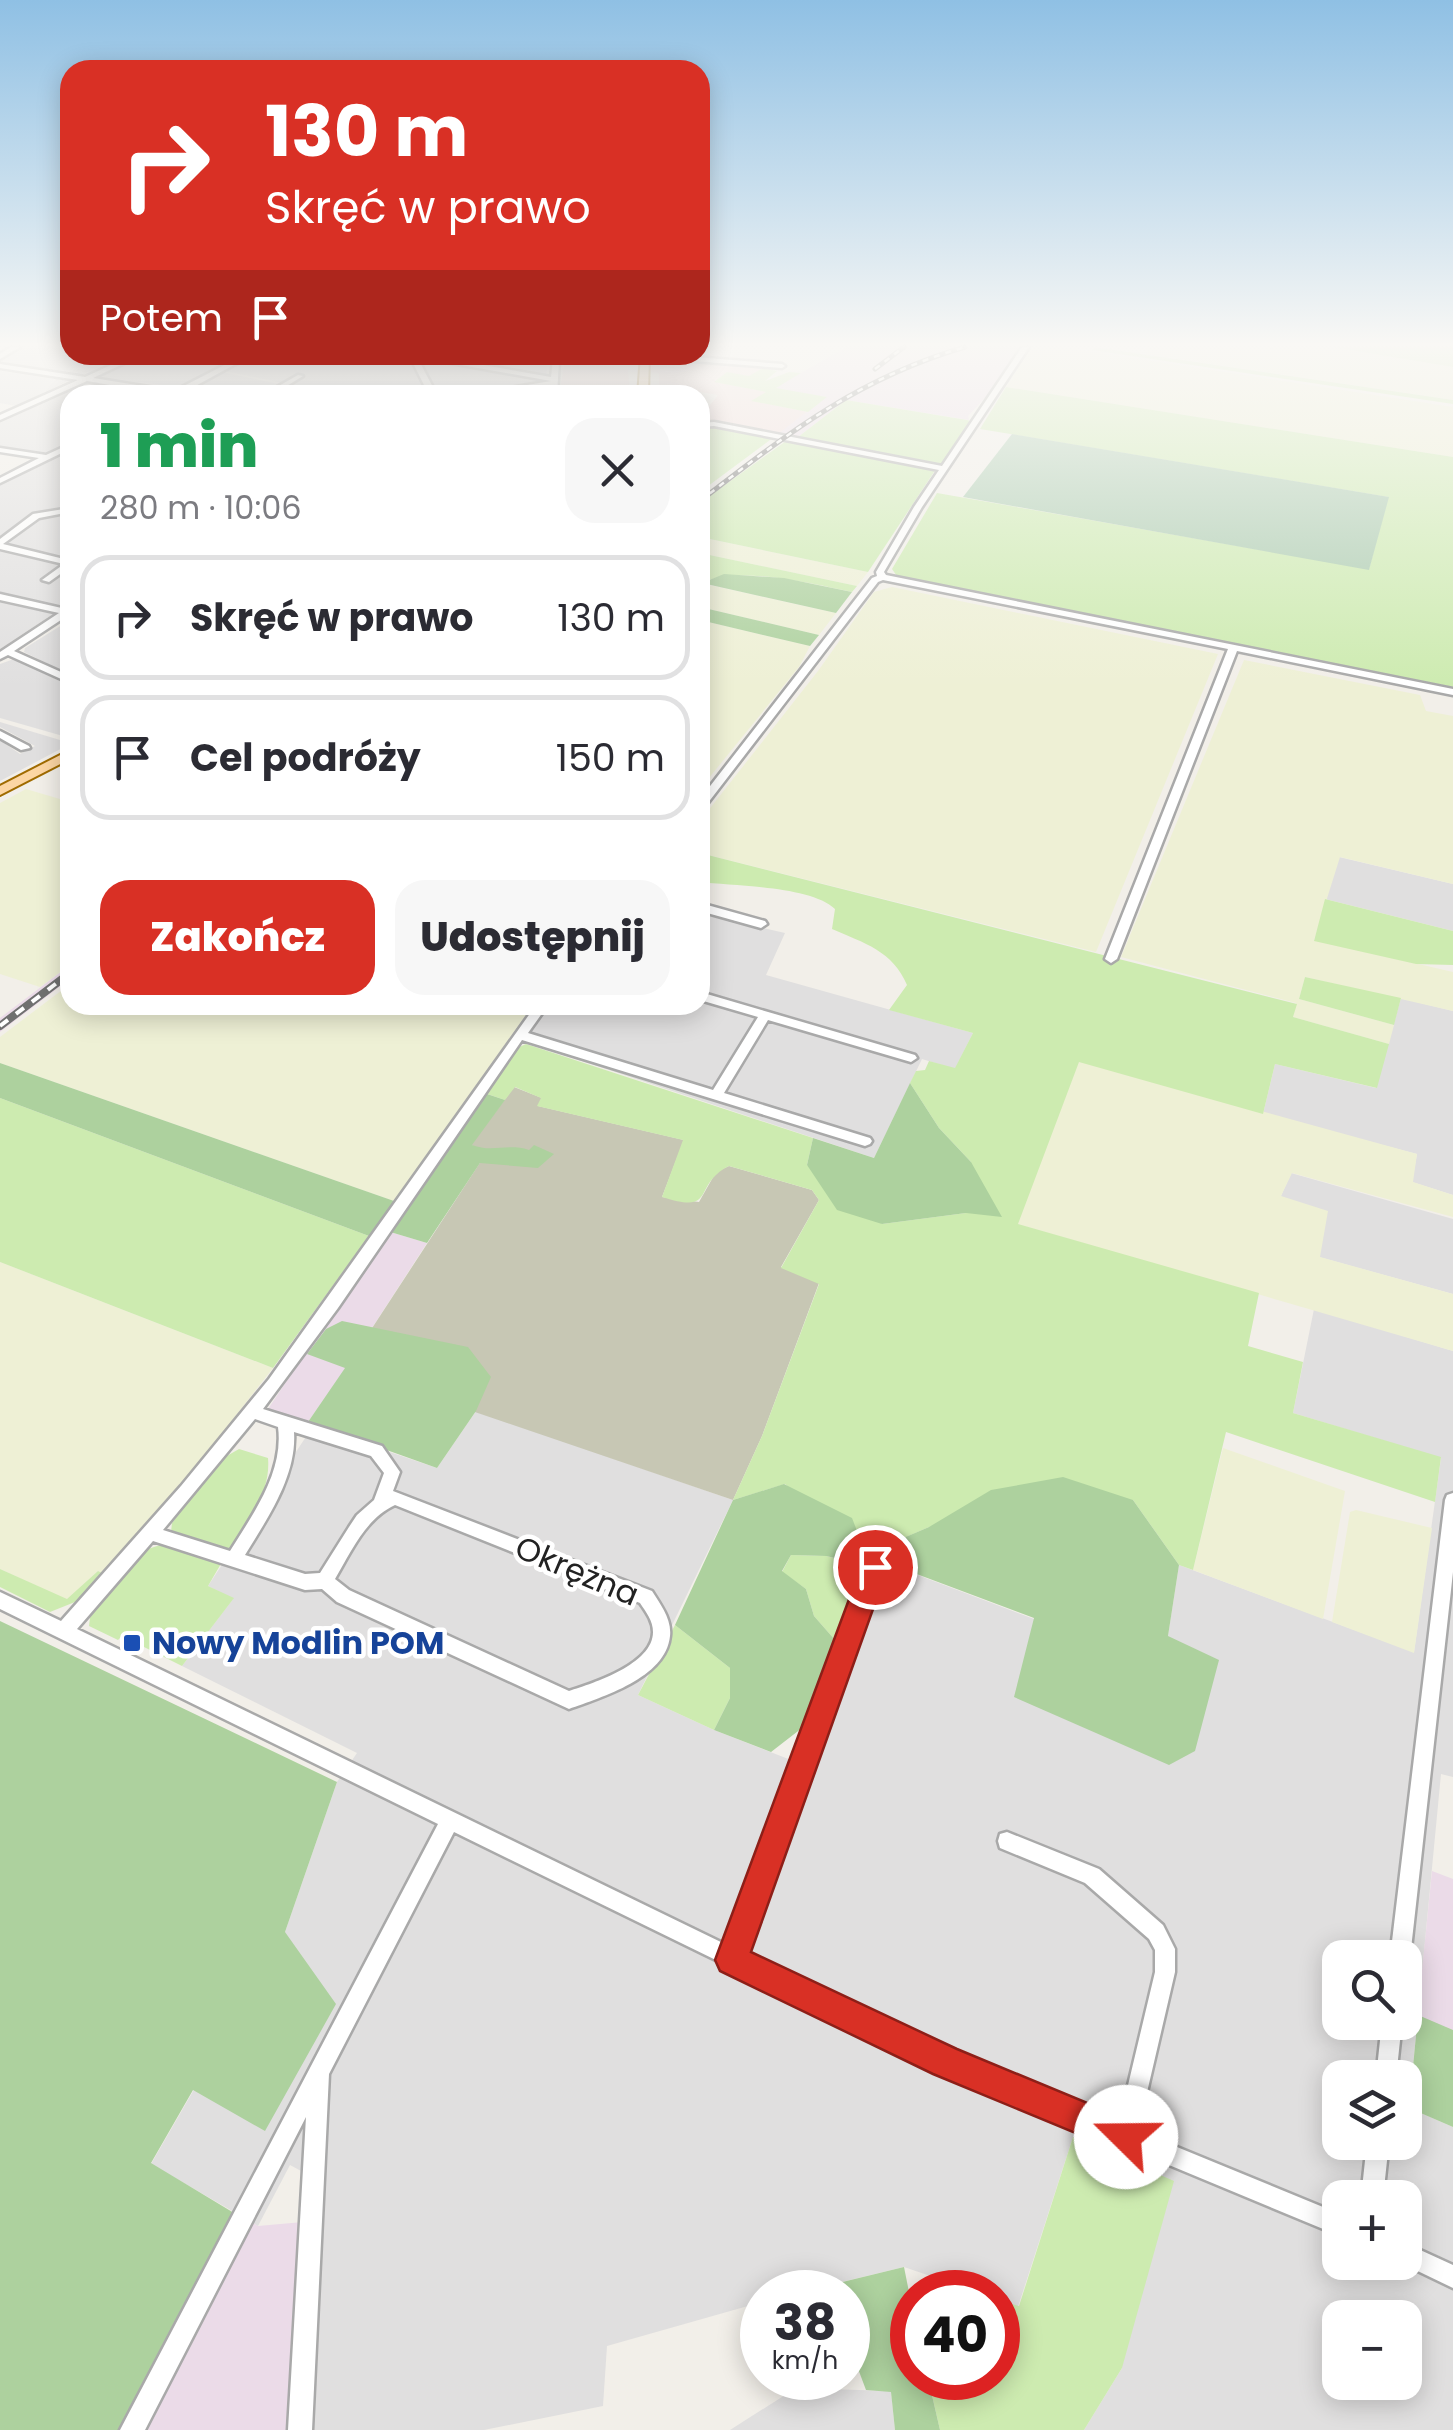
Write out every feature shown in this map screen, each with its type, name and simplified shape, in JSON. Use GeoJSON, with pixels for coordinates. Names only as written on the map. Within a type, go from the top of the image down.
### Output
{"type":"FeatureCollection","features":[{"type":"Feature","properties":{"kind":"main road"},"geometry":{"type":"LineString","coordinates":[[0,791],[60,759]]}},
{"type":"Feature","properties":{"kind":"street"},"geometry":{"type":"LineString","coordinates":[[0,481],[40,460]]}},
{"type":"Feature","properties":{"kind":"street"},"geometry":{"type":"LineString","coordinates":[[904,460],[944,468]]}},
{"type":"Feature","properties":{"kind":"street"},"geometry":{"type":"LineString","coordinates":[[882,578],[880,572],[949,460]]}},
{"type":"Feature","properties":{"kind":"street"},"geometry":{"type":"LineString","coordinates":[[0,545],[36,516],[60,512]]}},
{"type":"Feature","properties":{"kind":"street"},"geometry":{"type":"LineString","coordinates":[[0,545],[60,558]]}},
{"type":"Feature","properties":{"kind":"street"},"geometry":{"type":"LineString","coordinates":[[46,580],[60,570]]}},
{"type":"Feature","properties":{"kind":"street"},"geometry":{"type":"LineString","coordinates":[[710,793],[875,580],[882,578],[1453,692]]}},
{"type":"Feature","properties":{"kind":"street"},"geometry":{"type":"LineString","coordinates":[[0,596],[60,610]]}},
{"type":"Feature","properties":{"kind":"street"},"geometry":{"type":"LineString","coordinates":[[3,653],[60,618]]}},
{"type":"Feature","properties":{"kind":"street"},"geometry":{"type":"LineString","coordinates":[[1111,959],[1234,649]]}},
{"type":"Feature","properties":{"kind":"street"},"geometry":{"type":"LineString","coordinates":[[3,653],[60,676]]}},
{"type":"Feature","properties":{"kind":"street"},"geometry":{"type":"LineString","coordinates":[[0,734],[25,748]]}},
{"type":"Feature","properties":{"kind":"street"},"geometry":{"type":"LineString","coordinates":[[710,910],[761,924]]}},
{"type":"Feature","properties":{"kind":"street"},"geometry":{"type":"LineString","coordinates":[[710,999],[911,1058]]}},
{"type":"Feature","properties":{"kind":"street"},"geometry":{"type":"LineString","coordinates":[[64,1631],[252,1412],[534,1015]]}},
{"type":"Feature","properties":{"kind":"street"},"geometry":{"type":"LineString","coordinates":[[716,1096],[765,1015]]}},
{"type":"Feature","properties":{"kind":"street"},"geometry":{"type":"LineString","coordinates":[[519,1035],[864,1141]]}},
{"type":"Feature","properties":{"kind":"street"},"geometry":{"type":"LineString","coordinates":[[252,1412],[376,1451],[392,1472],[382,1501],[369,1512],[325,1580]]}},
{"type":"Feature","properties":{"kind":"street"},"geometry":{"type":"LineString","coordinates":[[234,1558],[266,1508],[289,1435],[285,1421]]}},
{"type":"Feature","properties":{"kind":"street","name":"Okrężna"},"geometry":{"type":"LineString","coordinates":[[150,1533],[305,1582],[325,1580],[343,1596],[569,1700],[616,1684],[655,1656],[660,1612],[646,1596],[396,1498],[382,1501]]}},
{"type":"Feature","properties":{"kind":"street"},"geometry":{"type":"LineString","coordinates":[[1402,1940],[1453,1500]]}},
{"type":"Feature","properties":{"kind":"street"},"geometry":{"type":"LineString","coordinates":[[732,1960],[875,1567]]}},
{"type":"Feature","properties":{"kind":"street"},"geometry":{"type":"LineString","coordinates":[[0,1600],[945,2062],[1322,2218]]}},
{"type":"Feature","properties":{"kind":"street"},"geometry":{"type":"LineString","coordinates":[[132,2430],[450,1820]]}},
{"type":"Feature","properties":{"kind":"street"},"geometry":{"type":"LineString","coordinates":[[1007,1841],[1092,1876],[1156,1932],[1165,1949],[1165,1972],[1126,2137]]}},
{"type":"Feature","properties":{"kind":"street"},"geometry":{"type":"LineString","coordinates":[[300,2430],[319,2072]]}},
{"type":"Feature","properties":{"kind":"street"},"geometry":{"type":"LineString","coordinates":[[1422,2262],[1453,2276]]}},
{"type":"Feature","properties":{"kind":"shaded area"},"geometry":{"type":"Polygon","coordinates":[[[49,460],[60,460],[60,559],[3,545],[34,523],[0,541],[0,485],[49,460]]]}},
{"type":"Feature","properties":{"kind":"shaded area"},"geometry":{"type":"Polygon","coordinates":[[[710,539],[868,572],[857,586],[710,555],[710,539]]]}},
{"type":"Feature","properties":{"kind":"shaded area"},"geometry":{"type":"Polygon","coordinates":[[[0,547],[60,563],[46,578],[60,571],[60,606],[0,594],[0,547]]]}},
{"type":"Feature","properties":{"kind":"shaded area"},"geometry":{"type":"Polygon","coordinates":[[[710,585],[836,613],[819,635],[710,609],[710,585]]]}},
{"type":"Feature","properties":{"kind":"shaded area"},"geometry":{"type":"Polygon","coordinates":[[[892,587],[1218,654],[1096,952],[710,856],[710,808],[818,671],[874,592],[892,587]]]}},
{"type":"Feature","properties":{"kind":"shaded area"},"geometry":{"type":"Polygon","coordinates":[[[0,601],[35,609],[53,614],[0,649],[0,601]]]}},
{"type":"Feature","properties":{"kind":"shaded area"},"geometry":{"type":"Polygon","coordinates":[[[710,622],[810,646],[799,667],[710,777],[710,622]]]}},
{"type":"Feature","properties":{"kind":"shaded area"},"geometry":{"type":"Polygon","coordinates":[[[60,626],[60,670],[24,652],[60,626]]]}},
{"type":"Feature","properties":{"kind":"shaded area"},"geometry":{"type":"Polygon","coordinates":[[[14,659],[60,681],[60,735],[0,718],[0,664],[14,659]]]}},
{"type":"Feature","properties":{"kind":"shaded area"},"geometry":{"type":"Polygon","coordinates":[[[1244,660],[1420,695],[1426,711],[1453,716],[1453,884],[1340,857],[1314,940],[1453,972],[1453,1011],[1305,977],[1299,999],[1394,1025],[1389,1044],[1293,1017],[1296,1003],[1121,957],[1244,660]]]}},
{"type":"Feature","properties":{"kind":"shaded area"},"geometry":{"type":"Polygon","coordinates":[[[0,722],[60,740],[60,749],[0,781],[0,740],[20,754],[35,746],[0,727],[0,722]]]}},
{"type":"Feature","properties":{"kind":"shaded area"},"geometry":{"type":"Polygon","coordinates":[[[26,789],[60,799],[60,972],[40,987],[0,974],[0,803],[26,789]]]}},
{"type":"Feature","properties":{"kind":"shaded area"},"geometry":{"type":"Polygon","coordinates":[[[1339,857],[1453,884],[1453,931],[1325,899],[1339,857]]]}},
{"type":"Feature","properties":{"kind":"shaded area"},"geometry":{"type":"Polygon","coordinates":[[[710,916],[785,933],[766,975],[973,1033],[955,1069],[922,1059],[874,1158],[510,1037],[526,1015],[710,1015],[710,916]]]}},
{"type":"Feature","properties":{"kind":"shaded area"},"geometry":{"type":"Polygon","coordinates":[[[60,973],[60,987],[0,1032],[0,1018],[60,973]]]}},
{"type":"Feature","properties":{"kind":"shaded area"},"geometry":{"type":"Polygon","coordinates":[[[60,992],[60,1015],[526,1015],[394,1201],[0,1063],[0,1037],[60,992]]]}},
{"type":"Feature","properties":{"kind":"shaded area"},"geometry":{"type":"Polygon","coordinates":[[[1401,998],[1453,1011],[1453,1195],[1412,1182],[1417,1154],[1263,1114],[1275,1064],[1376,1088],[1401,998]]]}},
{"type":"Feature","properties":{"kind":"shaded area"},"geometry":{"type":"Polygon","coordinates":[[[1079,1061],[1417,1154],[1413,1182],[1453,1195],[1453,1217],[1292,1173],[1281,1196],[1328,1211],[1320,1257],[1453,1294],[1453,1351],[1017,1224],[1079,1061]]]}},
{"type":"Feature","properties":{"kind":"shaded area"},"geometry":{"type":"Polygon","coordinates":[[[514,1087],[542,1098],[538,1106],[684,1140],[662,1197],[699,1202],[716,1172],[729,1166],[812,1190],[819,1200],[781,1267],[819,1283],[762,1436],[733,1500],[346,1368],[487,1152],[471,1145],[514,1087]]]}},
{"type":"Feature","properties":{"kind":"shaded area"},"geometry":{"type":"Polygon","coordinates":[[[1291,1173],[1453,1219],[1453,1294],[1319,1257],[1281,1196],[1291,1173]]]}},
{"type":"Feature","properties":{"kind":"shaded area"},"geometry":{"type":"Polygon","coordinates":[[[387,1231],[427,1243],[346,1368],[308,1422],[268,1409],[387,1231]]]}},
{"type":"Feature","properties":{"kind":"shaded area"},"geometry":{"type":"Polygon","coordinates":[[[0,1262],[273,1368],[137,1542],[106,1575],[98,1571],[67,1600],[0,1569],[0,1262]]]}},
{"type":"Feature","properties":{"kind":"shaded area"},"geometry":{"type":"Polygon","coordinates":[[[1314,1309],[1453,1351],[1453,1777],[1441,1774],[1422,1972],[1422,1940],[1322,1940],[1322,2040],[1416,2040],[1414,2060],[1322,2060],[1322,2160],[1422,2160],[1422,2114],[1453,2127],[1453,2430],[1084,2430],[1122,2368],[1073,2137],[1020,2301],[1020,2270],[904,2267],[870,2275],[870,2270],[740,2270],[740,2308],[607,2346],[603,2406],[484,2430],[313,2430],[325,2184],[290,2165],[258,2226],[151,2164],[285,1932],[337,1782],[357,1753],[182,1666],[233,1599],[208,1586],[313,1426],[437,1468],[476,1411],[733,1500],[638,1695],[791,1760],[865,1555],[1034,1619],[1168,1636],[1179,1565],[1414,1652],[1441,1458],[1293,1413],[1314,1309]]]}},
{"type":"Feature","properties":{"kind":"shaded area"},"geometry":{"type":"Polygon","coordinates":[[[1223,1448],[1345,1491],[1323,1619],[1193,1570],[1223,1448]]]}},
{"type":"Feature","properties":{"kind":"shaded area"},"geometry":{"type":"Polygon","coordinates":[[[1356,1510],[1432,1528],[1414,1653],[1332,1622],[1350,1512],[1356,1510]]]}},
{"type":"Feature","properties":{"kind":"shaded area"},"geometry":{"type":"Polygon","coordinates":[[[1432,1871],[1453,1879],[1453,2034],[1422,2022],[1422,1970],[1432,1871]]]}},
{"type":"Feature","properties":{"kind":"shaded area"},"geometry":{"type":"Polygon","coordinates":[[[248,2220],[258,2226],[303,2222],[289,2430],[142,2430],[248,2220]]]}},
{"type":"Feature","properties":{"kind":"shaded area"},"geometry":{"type":"Polygon","coordinates":[[[870,2390],[890,2391],[895,2430],[730,2430],[777,2400],[870,2400],[870,2390]]]}},
{"type":"Feature","properties":{"kind":"green space"},"geometry":{"type":"Polygon","coordinates":[[[710,460],[742,460],[710,485],[710,460]]]}},
{"type":"Feature","properties":{"kind":"green space"},"geometry":{"type":"Polygon","coordinates":[[[759,460],[890,460],[936,469],[868,572],[710,539],[710,496],[759,460]]]}},
{"type":"Feature","properties":{"kind":"green space"},"geometry":{"type":"Polygon","coordinates":[[[911,460],[947,460],[943,467],[911,460]]]}},
{"type":"Feature","properties":{"kind":"green space"},"geometry":{"type":"Polygon","coordinates":[[[991,460],[1170,460],[1389,497],[1369,570],[963,497],[991,460]]]}},
{"type":"Feature","properties":{"kind":"green space"},"geometry":{"type":"Polygon","coordinates":[[[1168,460],[1453,460],[1453,687],[899,579],[892,569],[937,493],[1369,569],[1388,497],[1168,460]]]}},
{"type":"Feature","properties":{"kind":"green space"},"geometry":{"type":"Polygon","coordinates":[[[710,555],[857,586],[852,592],[755,576],[710,580],[710,555]]]}},
{"type":"Feature","properties":{"kind":"green space"},"geometry":{"type":"Polygon","coordinates":[[[724,574],[784,578],[852,592],[836,613],[710,585],[710,580],[724,574]]]}},
{"type":"Feature","properties":{"kind":"green space"},"geometry":{"type":"Polygon","coordinates":[[[710,609],[819,635],[810,646],[710,622],[710,609]]]}},
{"type":"Feature","properties":{"kind":"green space"},"geometry":{"type":"Polygon","coordinates":[[[710,856],[1297,1004],[1293,1017],[1389,1044],[1377,1088],[1275,1064],[1263,1114],[1079,1062],[1018,1224],[1259,1293],[1248,1346],[1303,1362],[1293,1413],[1441,1457],[1435,1502],[1226,1432],[1193,1570],[1179,1565],[1133,1500],[929,1527],[865,1555],[785,1484],[733,1500],[762,1436],[819,1284],[781,1268],[819,1200],[812,1190],[729,1166],[710,1181],[698,1200],[679,1202],[662,1197],[683,1140],[537,1106],[541,1098],[515,1087],[505,1100],[484,1093],[517,1048],[526,1044],[813,1138],[807,1165],[882,1224],[966,1213],[971,1162],[939,1128],[910,1083],[916,1071],[925,1070],[929,1061],[955,1068],[973,1033],[889,1010],[907,985],[901,973],[876,949],[832,929],[835,909],[824,901],[791,891],[710,883],[710,856]]]}},
{"type":"Feature","properties":{"kind":"green space"},"geometry":{"type":"Polygon","coordinates":[[[1325,899],[1453,931],[1453,965],[1416,964],[1314,941],[1325,899]]]}},
{"type":"Feature","properties":{"kind":"green space"},"geometry":{"type":"Polygon","coordinates":[[[1305,977],[1401,998],[1394,1025],[1299,999],[1305,977]]]}},
{"type":"Feature","properties":{"kind":"green space"},"geometry":{"type":"Polygon","coordinates":[[[0,1063],[394,1201],[369,1236],[0,1098],[0,1063]]]}},
{"type":"Feature","properties":{"kind":"green space"},"geometry":{"type":"Polygon","coordinates":[[[910,1083],[939,1128],[971,1162],[1002,1217],[966,1213],[882,1224],[837,1210],[807,1165],[813,1138],[874,1158],[910,1083]]]}},
{"type":"Feature","properties":{"kind":"green space"},"geometry":{"type":"Polygon","coordinates":[[[484,1093],[505,1100],[472,1145],[529,1150],[534,1145],[554,1154],[538,1168],[480,1163],[427,1243],[387,1231],[484,1093]]]}},
{"type":"Feature","properties":{"kind":"green space"},"geometry":{"type":"Polygon","coordinates":[[[0,1098],[369,1236],[273,1368],[0,1262],[0,1098]]]}},
{"type":"Feature","properties":{"kind":"green space"},"geometry":{"type":"Polygon","coordinates":[[[342,1321],[468,1347],[491,1377],[476,1411],[437,1468],[308,1422],[345,1368],[307,1354],[326,1329],[342,1321]]]}},
{"type":"Feature","properties":{"kind":"green space"},"geometry":{"type":"Polygon","coordinates":[[[239,1449],[268,1458],[268,1470],[258,1505],[232,1547],[226,1550],[171,1532],[172,1523],[218,1461],[239,1449]]]}},
{"type":"Feature","properties":{"kind":"green space"},"geometry":{"type":"Polygon","coordinates":[[[1063,1477],[1133,1500],[1179,1565],[1168,1636],[1219,1660],[1195,1751],[1169,1765],[1014,1697],[1034,1618],[866,1555],[862,1564],[826,1556],[791,1555],[782,1571],[806,1589],[814,1616],[835,1640],[802,1728],[771,1752],[714,1730],[730,1698],[730,1668],[675,1625],[733,1500],[784,1484],[852,1518],[866,1554],[929,1527],[991,1490],[1063,1477]]]}},
{"type":"Feature","properties":{"kind":"green space"},"geometry":{"type":"Polygon","coordinates":[[[163,1544],[222,1562],[208,1586],[234,1598],[182,1666],[122,1636],[118,1640],[89,1626],[91,1610],[145,1550],[163,1544]]]}},
{"type":"Feature","properties":{"kind":"green space"},"geometry":{"type":"Polygon","coordinates":[[[791,1555],[826,1556],[862,1564],[835,1640],[814,1616],[806,1589],[782,1572],[791,1555]]]}},
{"type":"Feature","properties":{"kind":"green space"},"geometry":{"type":"Polygon","coordinates":[[[0,1569],[67,1599],[98,1571],[106,1575],[80,1600],[50,1612],[0,1587],[0,1569]]]}},
{"type":"Feature","properties":{"kind":"green space"},"geometry":{"type":"Polygon","coordinates":[[[0,1621],[337,1782],[285,1932],[336,2004],[265,2131],[193,2090],[151,2163],[234,2213],[120,2430],[0,2430],[0,1621]]]}},
{"type":"Feature","properties":{"kind":"green space"},"geometry":{"type":"Polygon","coordinates":[[[675,1625],[730,1668],[730,1698],[714,1730],[638,1695],[675,1625]]]}},
{"type":"Feature","properties":{"kind":"green space"},"geometry":{"type":"Polygon","coordinates":[[[1422,2017],[1453,2030],[1453,2127],[1422,2114],[1422,2060],[1414,2060],[1416,2040],[1422,2040],[1422,2017]]]}},
{"type":"Feature","properties":{"kind":"green space"},"geometry":{"type":"Polygon","coordinates":[[[1073,2137],[1174,2181],[1122,2368],[1084,2430],[940,2430],[933,2400],[1020,2400],[1020,2303],[1073,2137]]]}},
{"type":"Feature","properties":{"kind":"green space"},"geometry":{"type":"Polygon","coordinates":[[[890,2270],[890,2392],[870,2390],[870,2275],[890,2270]]]}},
{"type":"Feature","properties":{"kind":"green space"},"geometry":{"type":"Polygon","coordinates":[[[892,2400],[933,2400],[940,2430],[895,2430],[892,2400]]]}},
{"type":"Feature","properties":{"kind":"railway"},"geometry":{"type":"LineString","coordinates":[[710,493],[753,460]]}},
{"type":"Feature","properties":{"kind":"railway"},"geometry":{"type":"LineString","coordinates":[[0,1026],[60,981]]}},
{"type":"Feature","properties":{"kind":"place","name":"Nowy Modlin POM"},"geometry":{"type":"Point","coordinates":[132,1643]}},
{"type":"Feature","properties":{"kind":"route"},"geometry":{"type":"LineString","coordinates":[[875,1567],[732,1960],[945,2062],[1126,2137]]}}]}
